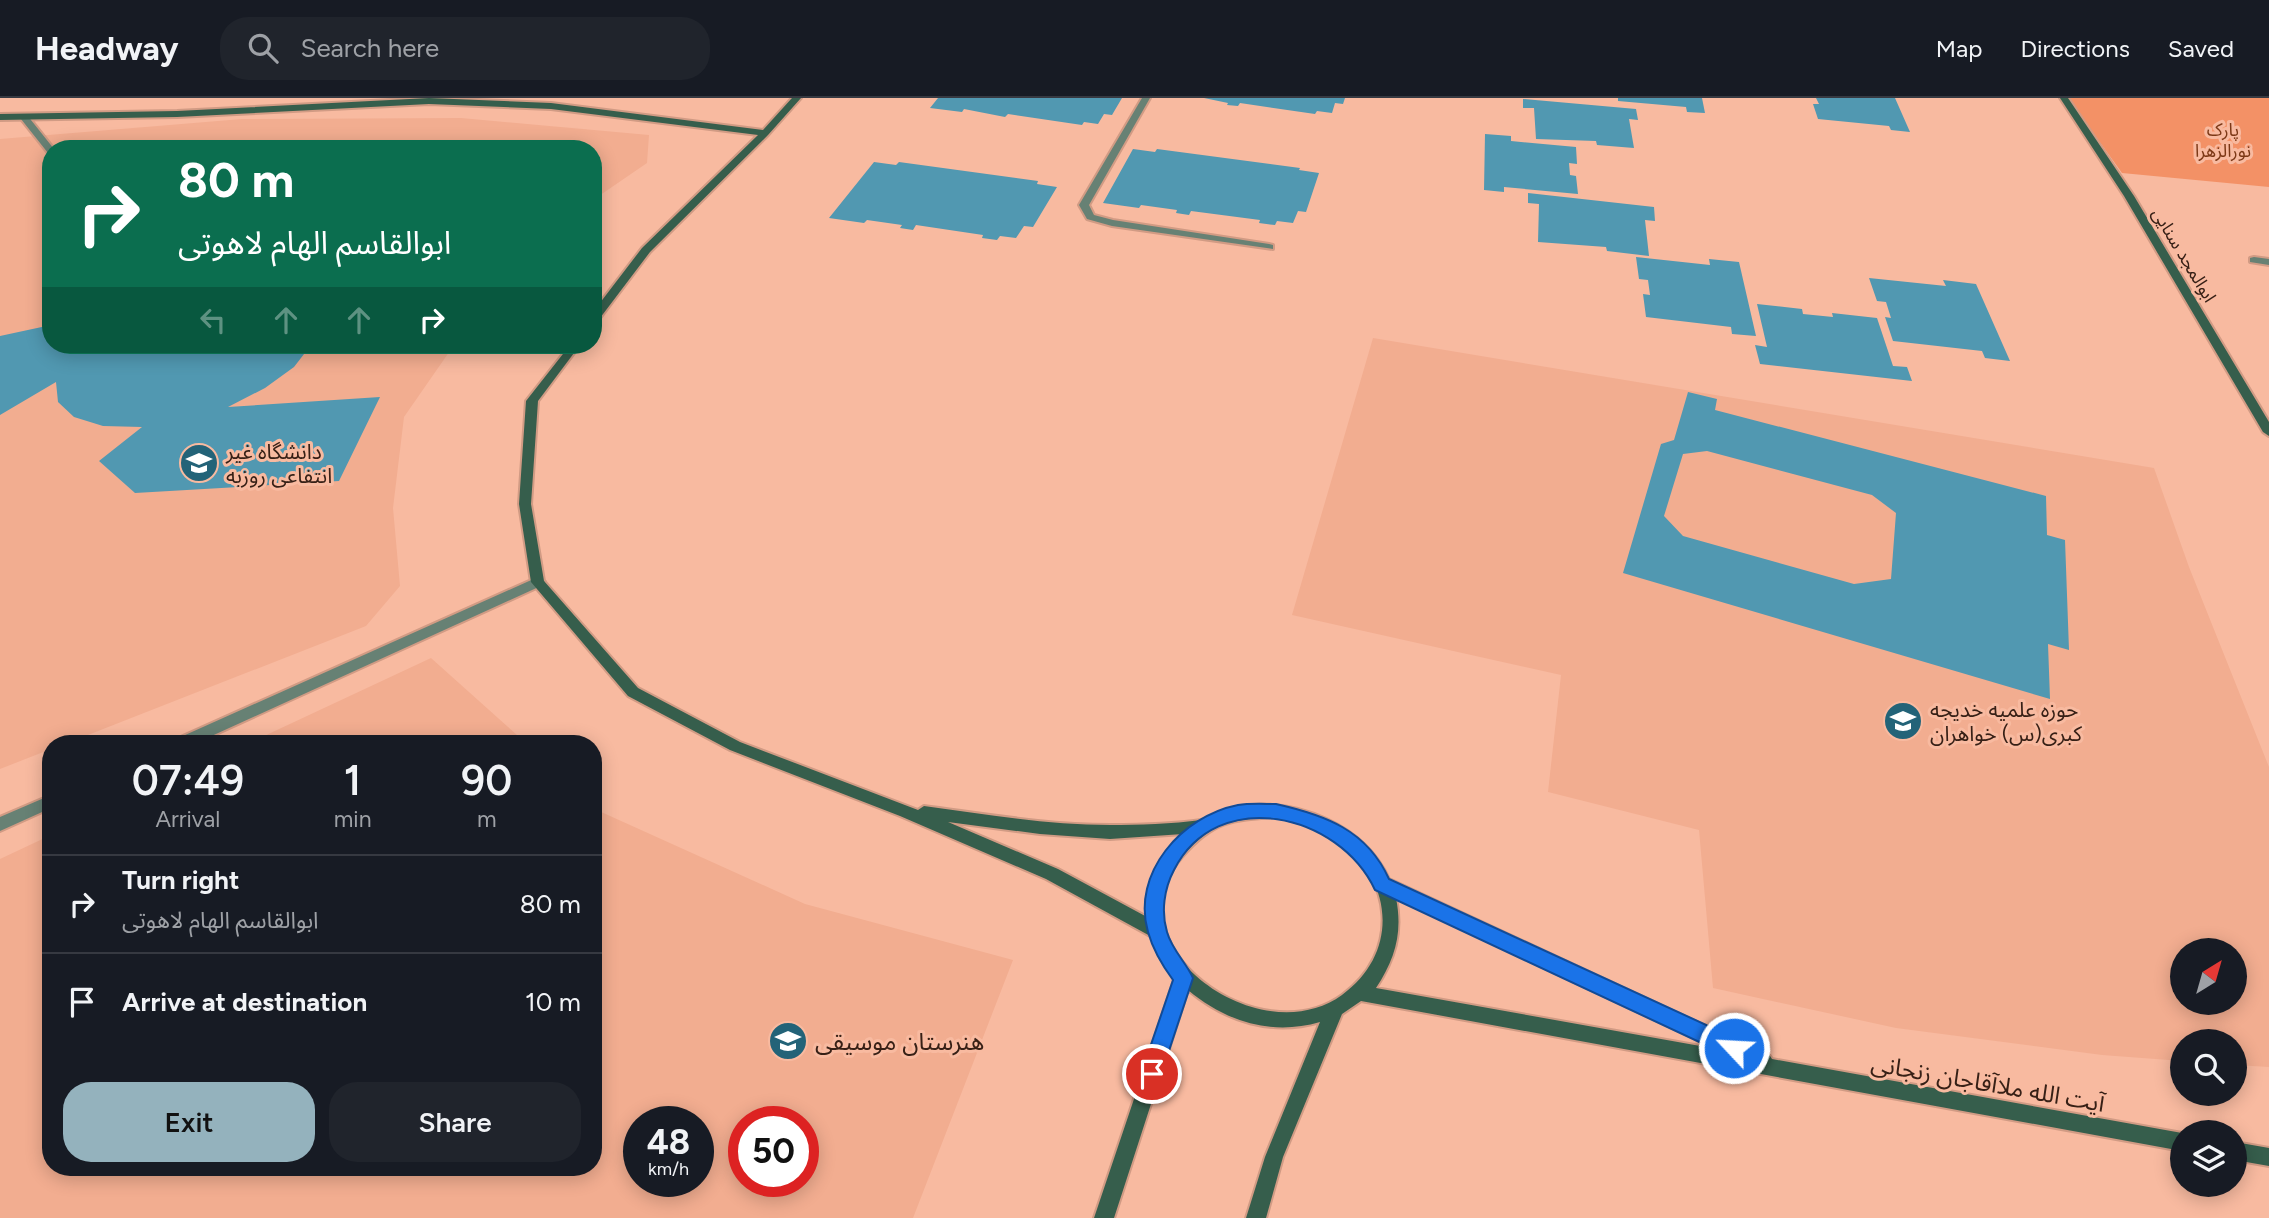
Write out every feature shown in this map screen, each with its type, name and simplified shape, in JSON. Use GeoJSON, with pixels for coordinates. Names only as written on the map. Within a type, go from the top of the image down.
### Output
{"type":"FeatureCollection","features":[{"type":"Feature","properties":{"kind":"main road"},"geometry":{"type":"LineString","coordinates":[[602,308],[646,250],[797,98]]}},
{"type":"Feature","properties":{"kind":"main road","name":"ابوالمجد سنایی"},"geometry":{"type":"LineString","coordinates":[[2064,98],[2129,196],[2269,432]]}},
{"type":"Feature","properties":{"kind":"main road"},"geometry":{"type":"LineString","coordinates":[[0,117],[177,114],[429,101],[551,106],[765,133]]}},
{"type":"Feature","properties":{"kind":"main road"},"geometry":{"type":"LineString","coordinates":[[568,354],[532,401],[525,504],[538,582],[633,692],[735,746],[905,811],[1052,874],[1157,931]]}},
{"type":"Feature","properties":{"kind":"main road"},"geometry":{"type":"LineString","coordinates":[[905,811],[1040,827],[1110,832],[1203,826],[1237,813],[1276,811],[1315,820],[1349,840],[1375,868],[1390,902],[1392,939],[1382,967],[1361,993],[1334,1011],[1295,1021],[1253,1019],[1214,1003],[1183,978],[1167,955],[1157,931],[1154,905],[1159,880],[1175,849],[1203,826]]}},
{"type":"Feature","properties":{"kind":"main road"},"geometry":{"type":"LineString","coordinates":[[1382,884],[1785,1071]]}},
{"type":"Feature","properties":{"kind":"main road"},"geometry":{"type":"LineString","coordinates":[[1104,1218],[1183,978]]}},
{"type":"Feature","properties":{"kind":"main road"},"geometry":{"type":"LineString","coordinates":[[1361,993],[1785,1071]]}},
{"type":"Feature","properties":{"kind":"main road"},"geometry":{"type":"LineString","coordinates":[[1256,1218],[1274,1157],[1334,1011]]}},
{"type":"Feature","properties":{"kind":"main road","name":"آیت الله ملاآقاجان زنجانی"},"geometry":{"type":"LineString","coordinates":[[1785,1071],[2170,1140]]}},
{"type":"Feature","properties":{"kind":"main road"},"geometry":{"type":"LineString","coordinates":[[2247,1153],[2269,1157]]}},
{"type":"Feature","properties":{"kind":"street"},"geometry":{"type":"LineString","coordinates":[[1146,98],[1084,205],[1090,218],[1269,247]]}},
{"type":"Feature","properties":{"kind":"street"},"geometry":{"type":"LineString","coordinates":[[24,117],[42,140]]}},
{"type":"Feature","properties":{"kind":"street"},"geometry":{"type":"LineString","coordinates":[[2254,260],[2269,262]]}},
{"type":"Feature","properties":{"kind":"street"},"geometry":{"type":"LineString","coordinates":[[199,735],[538,582]]}},
{"type":"Feature","properties":{"kind":"street"},"geometry":{"type":"LineString","coordinates":[[0,824],[42,805]]}},
{"type":"Feature","properties":{"kind":"shaded area","name":"دانشگاه غیر انتفاعی روزبه"},"geometry":{"type":"Polygon","coordinates":[[[461,118],[649,135],[647,163],[602,194],[602,140],[42,140],[42,354],[448,354],[404,417],[393,508],[400,586],[366,626],[88,735],[42,735],[42,753],[0,769],[0,139],[242,119],[461,118]]]}},
{"type":"Feature","properties":{"kind":"shaded area","name":"حوزه علمیه خدیجه کبری(س) خواهران"},"geometry":{"type":"Polygon","coordinates":[[[1373,338],[2154,468],[2189,567],[2269,767],[2269,1067],[2247,1066],[2247,1029],[2170,1029],[2170,1060],[2102,1055],[1896,1028],[1713,988],[1699,830],[1548,792],[1561,675],[1292,615],[1373,338]]]}},
{"type":"Feature","properties":{"kind":"shaded area"},"geometry":{"type":"Polygon","coordinates":[[[431,658],[517,735],[266,735],[431,658]]]}},
{"type":"Feature","properties":{"kind":"shaded area","name":"هنرستان موسیقی"},"geometry":{"type":"Polygon","coordinates":[[[602,812],[805,904],[1013,960],[913,1218],[0,1218],[0,859],[42,839],[42,1176],[602,1176],[602,812]]]}},
{"type":"Feature","properties":{"kind":"green space","name":"پارک نورالزهرا"},"geometry":{"type":"Polygon","coordinates":[[[2068,98],[2269,98],[2269,187],[2122,173],[2068,98]]]}},
{"type":"Feature","properties":{"kind":"building"},"geometry":{"type":"Polygon","coordinates":[[[938,98],[1122,98],[1112,115],[1104,114],[1098,124],[1084,122],[1082,125],[1008,114],[1005,117],[964,109],[962,112],[930,108],[938,98]]]}},
{"type":"Feature","properties":{"kind":"building"},"geometry":{"type":"Polygon","coordinates":[[[1204,98],[1345,98],[1343,104],[1335,103],[1332,113],[1317,111],[1315,114],[1240,103],[1238,106],[1227,105],[1228,103],[1204,98]]]}},
{"type":"Feature","properties":{"kind":"building"},"geometry":{"type":"Polygon","coordinates":[[[1618,98],[1702,98],[1705,113],[1687,112],[1686,107],[1618,101],[1618,98]]]}},
{"type":"Feature","properties":{"kind":"building"},"geometry":{"type":"Polygon","coordinates":[[[1816,98],[1895,98],[1910,132],[1891,130],[1889,126],[1818,119],[1813,104],[1819,104],[1816,98]]]}},
{"type":"Feature","properties":{"kind":"building"},"geometry":{"type":"Polygon","coordinates":[[[1523,99],[1636,109],[1638,120],[1629,119],[1634,148],[1597,145],[1596,141],[1536,139],[1534,108],[1523,108],[1523,99]]]}},
{"type":"Feature","properties":{"kind":"building"},"geometry":{"type":"Polygon","coordinates":[[[1485,134],[1511,136],[1511,141],[1576,147],[1577,164],[1569,163],[1570,175],[1576,176],[1578,194],[1504,187],[1504,192],[1484,190],[1485,134]]]}},
{"type":"Feature","properties":{"kind":"building"},"geometry":{"type":"Polygon","coordinates":[[[1133,149],[1155,152],[1157,149],[1300,168],[1299,170],[1319,173],[1306,212],[1298,211],[1293,223],[1277,221],[1275,225],[1259,223],[1260,220],[1191,211],[1189,215],[1176,213],[1177,210],[1103,203],[1133,149]]]}},
{"type":"Feature","properties":{"kind":"building"},"geometry":{"type":"Polygon","coordinates":[[[874,162],[896,165],[899,162],[1038,181],[1037,184],[1057,187],[1033,227],[1024,226],[1016,238],[1000,236],[997,240],[982,238],[983,235],[916,225],[913,230],[900,228],[902,225],[867,220],[864,223],[829,218],[874,162]]]}},
{"type":"Feature","properties":{"kind":"building"},"geometry":{"type":"Polygon","coordinates":[[[1528,193],[1654,207],[1655,221],[1645,220],[1649,256],[1607,251],[1606,247],[1538,242],[1539,204],[1528,203],[1528,193]]]}},
{"type":"Feature","properties":{"kind":"building"},"geometry":{"type":"Polygon","coordinates":[[[1636,257],[1710,265],[1709,259],[1739,262],[1756,336],[1732,334],[1731,327],[1646,317],[1643,294],[1650,295],[1648,280],[1639,279],[1636,257]]]}},
{"type":"Feature","properties":{"kind":"building"},"geometry":{"type":"Polygon","coordinates":[[[1869,278],[1946,286],[1943,280],[1976,284],[2010,361],[1985,358],[1982,351],[1893,341],[1885,317],[1891,318],[1886,302],[1877,301],[1869,278]]]}},
{"type":"Feature","properties":{"kind":"building"},"geometry":{"type":"Polygon","coordinates":[[[1757,304],[1802,309],[1803,314],[1833,317],[1832,313],[1877,318],[1893,366],[1907,367],[1912,381],[1760,364],[1755,345],[1767,347],[1757,304]]]}},
{"type":"Feature","properties":{"kind":"building"},"geometry":{"type":"Polygon","coordinates":[[[42,327],[42,354],[304,354],[294,367],[265,388],[228,407],[380,397],[339,481],[135,493],[99,461],[142,427],[103,426],[74,417],[58,402],[56,382],[0,415],[0,336],[42,327]]]}},
{"type":"Feature","properties":{"kind":"building"},"geometry":{"type":"Polygon","coordinates":[[[1688,392],[1717,399],[1715,410],[2046,496],[2047,535],[2065,540],[2069,650],[2048,644],[2050,699],[1623,573],[1661,444],[1674,440],[1688,392]],[[1707,451],[1683,454],[1664,516],[1683,536],[1854,584],[1891,579],[1896,513],[1872,495],[1707,451]]]}},
{"type":"Feature","properties":{"kind":"place","name":"دانشگاه غیر انتفاعی روزبه"},"geometry":{"type":"Point","coordinates":[199,463]}},
{"type":"Feature","properties":{"kind":"place","name":"حوزه علمیه خدیجه کبری(س) خواهران"},"geometry":{"type":"Point","coordinates":[1903,721]}},
{"type":"Feature","properties":{"kind":"place","name":"هنرستان موسیقی"},"geometry":{"type":"Point","coordinates":[788,1041]}},
{"type":"Feature","properties":{"kind":"route"},"geometry":{"type":"LineString","coordinates":[[1152,1074],[1183,978],[1167,955],[1157,931],[1154,905],[1159,880],[1175,849],[1203,826],[1237,813],[1276,811],[1315,820],[1349,840],[1375,868],[1382,884],[1734,1048]]}}]}
